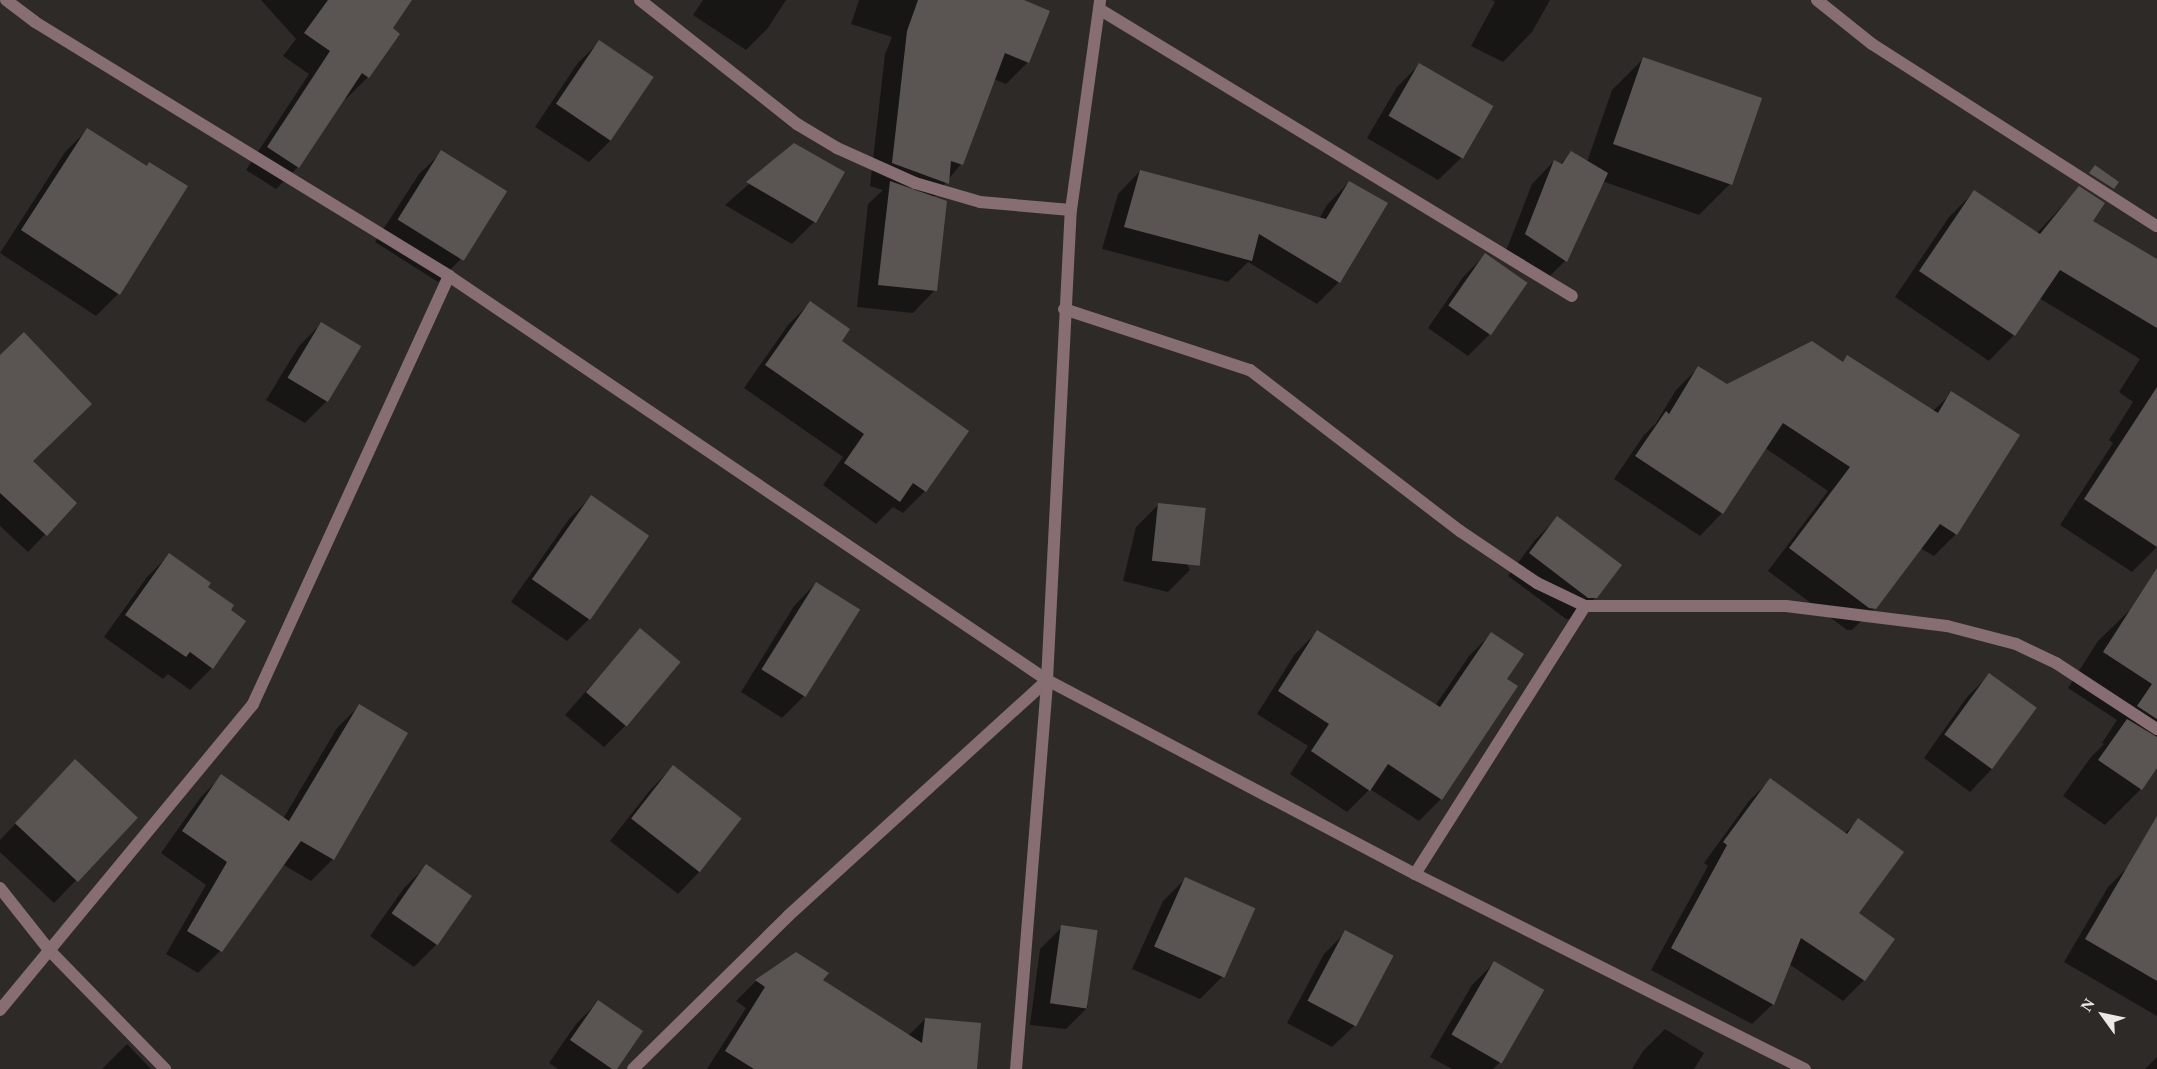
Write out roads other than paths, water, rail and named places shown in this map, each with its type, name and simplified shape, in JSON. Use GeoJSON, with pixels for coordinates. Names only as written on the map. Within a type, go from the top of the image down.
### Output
{"type":"FeatureCollection","features":[{"type":"Feature","properties":{"kind":"street"},"geometry":{"type":"LineString","coordinates":[[6,0],[35,22],[449,276],[1047,680],[1415,874],[1805,1069]]}},
{"type":"Feature","properties":{"kind":"street"},"geometry":{"type":"LineString","coordinates":[[640,0],[797,124],[837,148],[915,183],[980,202],[1071,210]]}},
{"type":"Feature","properties":{"kind":"street"},"geometry":{"type":"LineString","coordinates":[[1817,0],[1872,44],[2157,226]]}},
{"type":"Feature","properties":{"kind":"street"},"geometry":{"type":"LineString","coordinates":[[1016,1069],[1047,680],[1064,309],[1071,210],[1100,5],[1572,296]]}},
{"type":"Feature","properties":{"kind":"street"},"geometry":{"type":"LineString","coordinates":[[0,1010],[253,704],[449,276]]}},
{"type":"Feature","properties":{"kind":"street"},"geometry":{"type":"LineString","coordinates":[[1064,309],[1250,370],[1460,531],[1537,582],[1586,606],[1786,606],[1947,626],[2016,644],[2056,663],[2157,729]]}},
{"type":"Feature","properties":{"kind":"street"},"geometry":{"type":"LineString","coordinates":[[1415,874],[1586,606]]}},
{"type":"Feature","properties":{"kind":"street"},"geometry":{"type":"LineString","coordinates":[[633,1069],[788,916],[1047,680]]}},
{"type":"Feature","properties":{"kind":"street"},"geometry":{"type":"LineString","coordinates":[[0,888],[50,951],[165,1069]]}}]}
